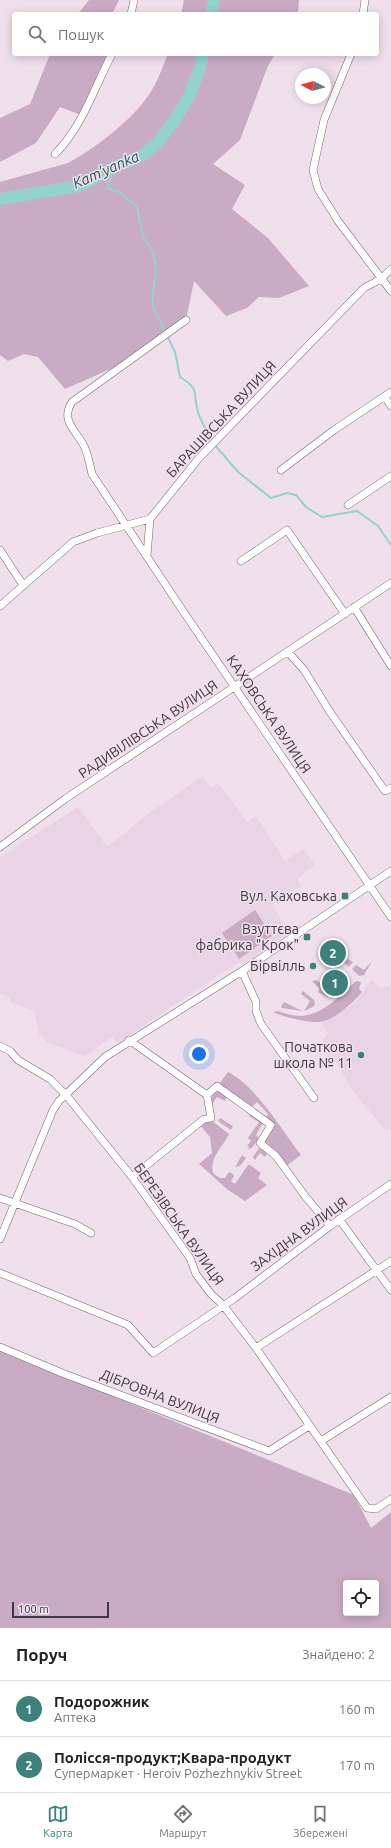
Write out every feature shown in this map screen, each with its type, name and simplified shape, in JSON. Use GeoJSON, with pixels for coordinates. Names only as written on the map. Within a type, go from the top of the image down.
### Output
{"type":"FeatureCollection","features":[{"type":"Feature","properties":{"kind":"street"},"geometry":{"type":"LineString","coordinates":[[131,12],[134,0]]}},
{"type":"Feature","properties":{"kind":"street"},"geometry":{"type":"LineString","coordinates":[[363,12],[365,0]]}},
{"type":"Feature","properties":{"kind":"street"},"geometry":{"type":"LineString","coordinates":[[55,154],[63,146],[92,100],[111,56]]}},
{"type":"Feature","properties":{"kind":"street"},"geometry":{"type":"LineString","coordinates":[[350,56],[324,120],[313,170],[318,189],[334,215],[391,291]]}},
{"type":"Feature","properties":{"kind":"street","name":"БАРАШІВСЬКА ВУЛИЦЯ"},"geometry":{"type":"LineString","coordinates":[[150,519],[199,458],[364,288],[381,279],[391,269]]}},
{"type":"Feature","properties":{"kind":"street","name":"КАХОВСЬКА ВУЛИЦЯ"},"geometry":{"type":"LineString","coordinates":[[186,320],[72,402],[67,409],[67,418],[84,447],[92,474],[391,918]]}},
{"type":"Feature","properties":{"kind":"street"},"geometry":{"type":"LineString","coordinates":[[281,470],[334,430],[388,394],[391,406]]}},
{"type":"Feature","properties":{"kind":"street"},"geometry":{"type":"LineString","coordinates":[[348,505],[391,476]]}},
{"type":"Feature","properties":{"kind":"street"},"geometry":{"type":"LineString","coordinates":[[0,606],[23,584],[73,542],[97,533],[150,519],[147,555]]}},
{"type":"Feature","properties":{"kind":"street"},"geometry":{"type":"LineString","coordinates":[[241,561],[287,530],[345,614]]}},
{"type":"Feature","properties":{"kind":"street"},"geometry":{"type":"LineString","coordinates":[[0,550],[23,584]]}},
{"type":"Feature","properties":{"kind":"street","name":"РАДИВІЛІВСЬКА ВУЛИЦЯ"},"geometry":{"type":"LineString","coordinates":[[0,847],[65,799],[391,583]]}},
{"type":"Feature","properties":{"kind":"street"},"geometry":{"type":"LineString","coordinates":[[354,607],[391,666]]}},
{"type":"Feature","properties":{"kind":"street"},"geometry":{"type":"LineString","coordinates":[[288,652],[304,670],[330,712],[385,791],[391,788]]}},
{"type":"Feature","properties":{"kind":"street"},"geometry":{"type":"LineString","coordinates":[[0,1239],[53,1110],[59,1101],[105,1057],[129,1040],[242,971],[391,871]]}},
{"type":"Feature","properties":{"kind":"street"},"geometry":{"type":"LineString","coordinates":[[242,971],[256,1002],[256,1011],[262,1024],[314,1098]]}},
{"type":"Feature","properties":{"kind":"street"},"geometry":{"type":"LineString","coordinates":[[129,1040],[207,1095],[211,1118],[204,1119],[132,1177]]}},
{"type":"Feature","properties":{"kind":"street","name":"БЕРЕЗІВСЬКА ВУЛИЦЯ"},"geometry":{"type":"LineString","coordinates":[[0,1046],[10,1051],[18,1060],[50,1079],[66,1095],[132,1177],[190,1258],[196,1274],[211,1294],[223,1305],[256,1348],[367,1508],[376,1509],[391,1499]]}},
{"type":"Feature","properties":{"kind":"street"},"geometry":{"type":"LineString","coordinates":[[207,1095],[217,1086],[271,1125],[260,1143],[276,1156],[330,1226]]}},
{"type":"Feature","properties":{"kind":"street","name":"ЗАХІДНА ВУЛИЦЯ"},"geometry":{"type":"LineString","coordinates":[[0,1273],[128,1325],[153,1353],[223,1305],[339,1219],[391,1184]]}},
{"type":"Feature","properties":{"kind":"street"},"geometry":{"type":"LineString","coordinates":[[0,1198],[75,1224],[91,1233]]}},
{"type":"Feature","properties":{"kind":"street"},"geometry":{"type":"LineString","coordinates":[[339,1219],[391,1290]]}},
{"type":"Feature","properties":{"kind":"street"},"geometry":{"type":"LineString","coordinates":[[256,1348],[391,1262]]}},
{"type":"Feature","properties":{"kind":"street","name":"ДІБРОВНА ВУЛИЦЯ"},"geometry":{"type":"LineString","coordinates":[[0,1347],[62,1373],[269,1451],[309,1426]]}},
{"type":"Feature","properties":{"kind":"street"},"geometry":{"type":"LineString","coordinates":[[321,1441],[391,1397]]}},
{"type":"Feature","properties":{"kind":"shaded area"},"geometry":{"type":"Polygon","coordinates":[[[89,0],[119,0],[113,12],[80,12],[89,0]]]}},
{"type":"Feature","properties":{"kind":"shaded area"},"geometry":{"type":"Polygon","coordinates":[[[184,0],[299,0],[298,12],[181,12],[184,0]]]}},
{"type":"Feature","properties":{"kind":"shaded area"},"geometry":{"type":"Polygon","coordinates":[[[49,56],[111,57],[81,115],[60,107],[36,143],[0,162],[0,118],[30,104],[49,56]]]}},
{"type":"Feature","properties":{"kind":"shaded area"},"geometry":{"type":"Polygon","coordinates":[[[167,56],[274,56],[268,66],[240,140],[213,164],[245,185],[232,209],[268,238],[309,286],[279,298],[259,297],[247,308],[226,316],[194,281],[186,320],[131,360],[65,389],[38,357],[24,354],[8,361],[0,355],[0,182],[68,163],[89,150],[111,134],[132,115],[148,96],[159,76],[167,56]]]}},
{"type":"Feature","properties":{"kind":"shaded area"},"geometry":{"type":"Polygon","coordinates":[[[203,776],[211,788],[218,783],[247,822],[256,816],[285,861],[303,849],[315,865],[297,879],[301,886],[272,905],[288,930],[299,924],[300,925],[242,965],[239,962],[127,1038],[117,1043],[113,1036],[85,1056],[48,1043],[39,1034],[34,1011],[10,1002],[11,998],[0,994],[0,857],[78,807],[107,847],[151,812],[203,776]]]}},
{"type":"Feature","properties":{"kind":"shaded area"},"geometry":{"type":"Polygon","coordinates":[[[255,910],[272,936],[239,959],[222,933],[255,910]]]}},
{"type":"Feature","properties":{"kind":"shaded area"},"geometry":{"type":"Polygon","coordinates":[[[346,955],[348,956],[346,958],[353,962],[349,967],[343,962],[334,968],[331,965],[346,955]]]}},
{"type":"Feature","properties":{"kind":"shaded area"},"geometry":{"type":"Polygon","coordinates":[[[372,961],[364,975],[359,976],[352,969],[356,965],[364,970],[372,961]]]}},
{"type":"Feature","properties":{"kind":"shaded area","name":"Початкова школа № 11"},"geometry":{"type":"Polygon","coordinates":[[[372,979],[379,988],[389,986],[391,992],[391,1129],[386,1131],[353,1091],[323,1040],[328,1033],[322,1023],[354,1004],[372,979]]]}},
{"type":"Feature","properties":{"kind":"shaded area"},"geometry":{"type":"Polygon","coordinates":[[[316,980],[327,988],[326,990],[333,994],[327,997],[318,992],[320,989],[312,981],[316,980]]]}},
{"type":"Feature","properties":{"kind":"shaded area"},"geometry":{"type":"Polygon","coordinates":[[[356,981],[361,982],[359,989],[362,992],[345,1008],[325,1021],[307,1021],[273,1012],[277,1011],[301,1016],[309,1015],[332,1003],[356,981]]]}},
{"type":"Feature","properties":{"kind":"shaded area"},"geometry":{"type":"Polygon","coordinates":[[[303,991],[314,1000],[315,1004],[313,1007],[304,1011],[310,1001],[301,994],[303,991]]]}},
{"type":"Feature","properties":{"kind":"shaded area"},"geometry":{"type":"Polygon","coordinates":[[[284,1002],[302,1011],[282,1008],[281,1007],[284,1002]]]}},
{"type":"Feature","properties":{"kind":"shaded area"},"geometry":{"type":"Polygon","coordinates":[[[228,1072],[239,1079],[259,1098],[301,1155],[286,1166],[276,1151],[265,1142],[265,1139],[274,1124],[266,1118],[268,1114],[257,1102],[251,1108],[219,1084],[228,1072]]]}},
{"type":"Feature","properties":{"kind":"shaded area"},"geometry":{"type":"Polygon","coordinates":[[[219,1091],[225,1095],[225,1101],[217,1097],[210,1108],[210,1103],[214,1094],[219,1091]]]}},
{"type":"Feature","properties":{"kind":"shaded area"},"geometry":{"type":"Polygon","coordinates":[[[250,1114],[263,1123],[256,1135],[259,1138],[252,1148],[248,1149],[249,1147],[247,1146],[251,1141],[248,1138],[259,1122],[249,1116],[250,1114]]]}},
{"type":"Feature","properties":{"kind":"shaded area"},"geometry":{"type":"Polygon","coordinates":[[[220,1118],[233,1126],[231,1130],[218,1121],[220,1118]]]}},
{"type":"Feature","properties":{"kind":"shaded area"},"geometry":{"type":"Polygon","coordinates":[[[206,1121],[212,1121],[229,1134],[214,1158],[212,1168],[214,1174],[220,1178],[225,1178],[229,1172],[232,1173],[234,1176],[231,1181],[235,1184],[248,1165],[250,1165],[261,1173],[258,1178],[267,1185],[245,1201],[228,1190],[199,1164],[212,1153],[210,1137],[199,1124],[206,1121]]]}},
{"type":"Feature","properties":{"kind":"shaded area"},"geometry":{"type":"Polygon","coordinates":[[[259,1148],[268,1153],[265,1157],[260,1153],[255,1160],[253,1157],[259,1148]]]}},
{"type":"Feature","properties":{"kind":"shaded area"},"geometry":{"type":"Polygon","coordinates":[[[242,1155],[246,1158],[240,1166],[235,1167],[242,1155]]]}},
{"type":"Feature","properties":{"kind":"shaded area"},"geometry":{"type":"Polygon","coordinates":[[[0,1350],[354,1495],[371,1528],[391,1512],[391,1628],[0,1628],[0,1350]]]}},
{"type":"Feature","properties":{"kind":"waterway","name":"Kam'yanka"},"geometry":{"type":"LineString","coordinates":[[211,12],[214,0]]}},
{"type":"Feature","properties":{"kind":"waterway","name":"Kam'yanka"},"geometry":{"type":"LineString","coordinates":[[0,199],[79,186],[115,167],[143,155],[158,142],[175,120],[189,96],[200,68],[203,56]]}},
{"type":"Feature","properties":{"kind":"waterway"},"geometry":{"type":"LineString","coordinates":[[115,167],[107,188],[121,193],[137,207],[143,237],[150,246],[155,260],[156,273],[153,291],[153,307],[175,352],[180,377],[187,381],[195,392],[199,416],[212,441]]}},
{"type":"Feature","properties":{"kind":"waterway"},"geometry":{"type":"LineString","coordinates":[[215,445],[238,472],[271,498],[287,493],[296,495],[306,507],[322,517],[357,511],[378,526],[391,545]]}},
{"type":"Feature","properties":{"kind":"place","name":"Вул. Каховська"},"geometry":{"type":"Point","coordinates":[345,896]}},
{"type":"Feature","properties":{"kind":"place","name":"Взуттєва фабрика \"Крок\""},"geometry":{"type":"Point","coordinates":[307,937]}},
{"type":"Feature","properties":{"kind":"place","name":"Полісся-продукт;Квара-продукт"},"geometry":{"type":"Point","coordinates":[333,953]}},
{"type":"Feature","properties":{"kind":"place","name":"Бірвілль"},"geometry":{"type":"Point","coordinates":[313,966]}},
{"type":"Feature","properties":{"kind":"place","name":"Подорожник"},"geometry":{"type":"Point","coordinates":[335,983]}},
{"type":"Feature","properties":{"kind":"place","name":"Початкова школа № 11"},"geometry":{"type":"Point","coordinates":[361,1055]}}]}
